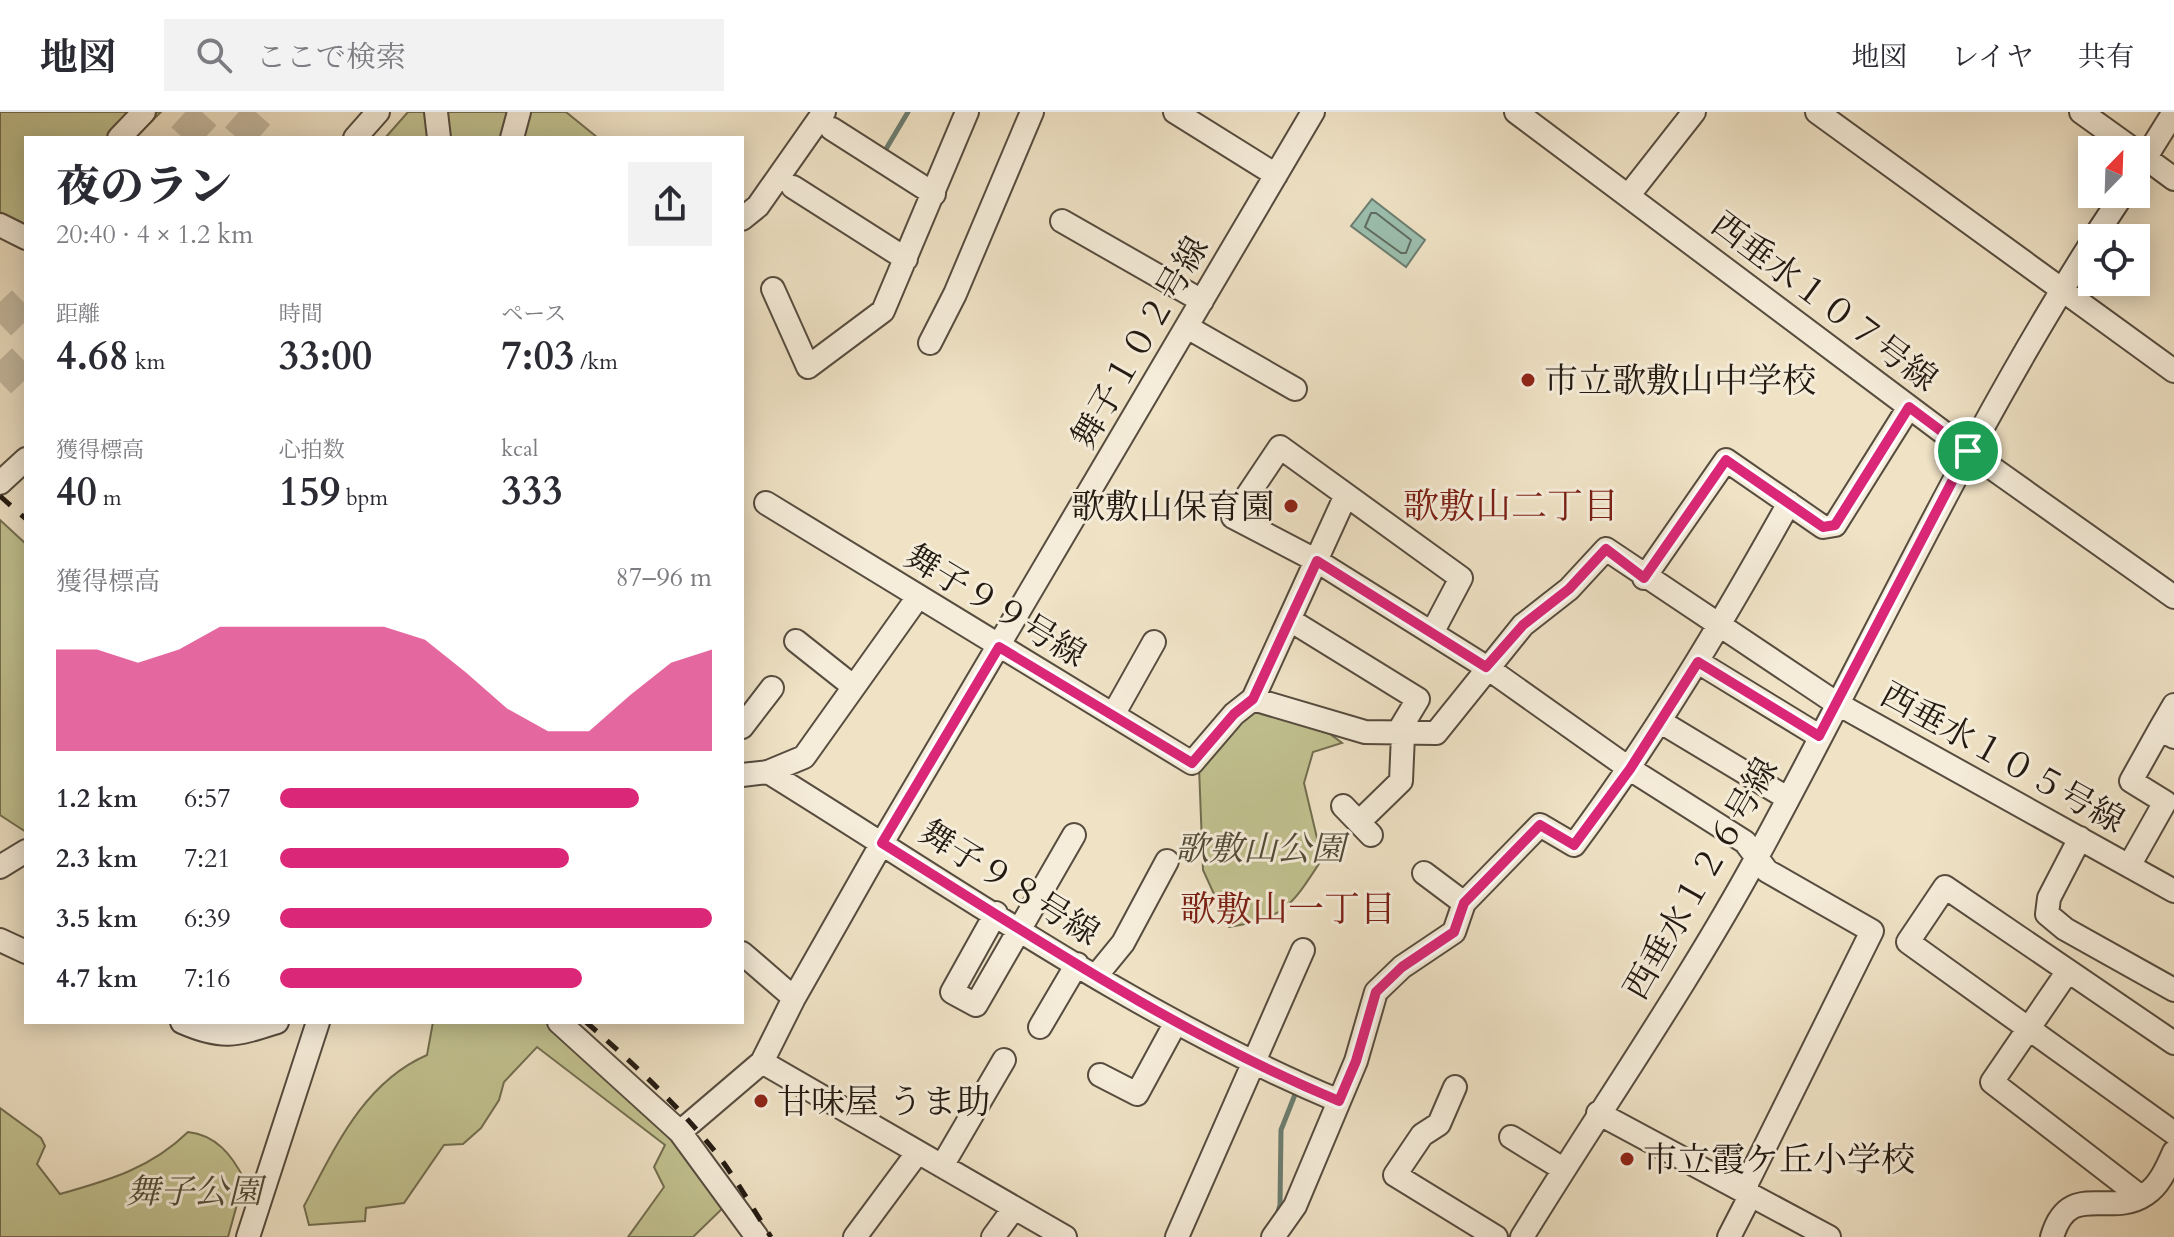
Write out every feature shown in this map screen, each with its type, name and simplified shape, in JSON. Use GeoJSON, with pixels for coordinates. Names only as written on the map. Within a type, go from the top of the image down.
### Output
{"type":"FeatureCollection","features":[{"type":"Feature","properties":{"kind":"street"},"geometry":{"type":"LineString","coordinates":[[436,112],[439,136]]}},
{"type":"Feature","properties":{"kind":"street"},"geometry":{"type":"LineString","coordinates":[[513,136],[519,112]]}},
{"type":"Feature","properties":{"kind":"street"},"geometry":{"type":"LineString","coordinates":[[773,289],[808,367],[883,311],[934,194],[957,128],[967,112]]}},
{"type":"Feature","properties":{"kind":"street"},"geometry":{"type":"LineString","coordinates":[[930,343],[955,294],[1032,112]]}},
{"type":"Feature","properties":{"kind":"street"},"geometry":{"type":"LineString","coordinates":[[1175,112],[1276,175]]}},
{"type":"Feature","properties":{"kind":"street","name":"舞子１０２号線"},"geometry":{"type":"LineString","coordinates":[[762,1062],[794,998],[882,843],[1313,112]]}},
{"type":"Feature","properties":{"kind":"street","name":"西垂水１０７号線"},"geometry":{"type":"LineString","coordinates":[[1516,112],[1968,451],[2174,597]]}},
{"type":"Feature","properties":{"kind":"street"},"geometry":{"type":"LineString","coordinates":[[1628,196],[1694,112]]}},
{"type":"Feature","properties":{"kind":"street"},"geometry":{"type":"LineString","coordinates":[[1817,112],[2174,371]]}},
{"type":"Feature","properties":{"kind":"street"},"geometry":{"type":"LineString","coordinates":[[2081,112],[2111,136]]}},
{"type":"Feature","properties":{"kind":"street"},"geometry":{"type":"LineString","coordinates":[[2150,143],[2174,112]]}},
{"type":"Feature","properties":{"kind":"street"},"geometry":{"type":"LineString","coordinates":[[744,217],[758,206],[828,120],[934,194]]}},
{"type":"Feature","properties":{"kind":"street"},"geometry":{"type":"LineString","coordinates":[[2150,165],[2174,179]]}},
{"type":"Feature","properties":{"kind":"street"},"geometry":{"type":"LineString","coordinates":[[793,187],[906,259]]}},
{"type":"Feature","properties":{"kind":"street"},"geometry":{"type":"LineString","coordinates":[[1062,221],[1202,301]]}},
{"type":"Feature","properties":{"kind":"street"},"geometry":{"type":"LineString","coordinates":[[0,225],[24,236]]}},
{"type":"Feature","properties":{"kind":"street","name":"西垂水１２６号線"},"geometry":{"type":"LineString","coordinates":[[1522,1237],[1689,974],[1757,857],[1968,451],[2078,263]]}},
{"type":"Feature","properties":{"kind":"street"},"geometry":{"type":"LineString","coordinates":[[1187,327],[1295,389]]}},
{"type":"Feature","properties":{"kind":"street"},"geometry":{"type":"LineString","coordinates":[[1644,578],[1726,460],[1823,527],[1835,525],[1909,407]]}},
{"type":"Feature","properties":{"kind":"street"},"geometry":{"type":"LineString","coordinates":[[1432,633],[1461,578],[1280,447],[1233,517],[1317,561],[1486,667],[1630,769],[1745,842],[1767,871],[1872,931],[1747,1183],[1747,1202],[1729,1237]]}},
{"type":"Feature","properties":{"kind":"street"},"geometry":{"type":"LineString","coordinates":[[0,483],[22,463]]}},
{"type":"Feature","properties":{"kind":"street"},"geometry":{"type":"LineString","coordinates":[[1346,495],[1253,699],[1365,732],[1400,735],[1436,733],[1486,667]]}},
{"type":"Feature","properties":{"kind":"street","name":"舞子９９号線"},"geometry":{"type":"LineString","coordinates":[[766,503],[1192,763],[1234,714],[1253,699]]}},
{"type":"Feature","properties":{"kind":"street"},"geometry":{"type":"LineString","coordinates":[[1273,1237],[1295,1206],[1356,1061],[1376,992],[1402,967],[1454,932],[1464,903],[1540,825],[1574,845],[1661,722],[1722,624],[1789,503]]}},
{"type":"Feature","properties":{"kind":"street","name":"西垂水１０５号線"},"geometry":{"type":"LineString","coordinates":[[1486,667],[1523,625],[1569,589],[1606,549],[1644,578],[1722,624],[1836,703],[2174,891]]}},
{"type":"Feature","properties":{"kind":"street"},"geometry":{"type":"LineString","coordinates":[[744,775],[768,772],[804,757],[918,597]]}},
{"type":"Feature","properties":{"kind":"street"},"geometry":{"type":"LineString","coordinates":[[1290,620],[1418,699],[1400,735],[1401,781],[1358,821]]}},
{"type":"Feature","properties":{"kind":"street"},"geometry":{"type":"LineString","coordinates":[[796,641],[854,687]]}},
{"type":"Feature","properties":{"kind":"street"},"geometry":{"type":"LineString","coordinates":[[1113,715],[1154,642]]}},
{"type":"Feature","properties":{"kind":"street"},"geometry":{"type":"LineString","coordinates":[[1698,662],[1819,736]]}},
{"type":"Feature","properties":{"kind":"street"},"geometry":{"type":"LineString","coordinates":[[744,724],[772,688]]}},
{"type":"Feature","properties":{"kind":"street"},"geometry":{"type":"LineString","coordinates":[[2129,866],[2165,802],[2131,781],[2167,733],[2174,705]]}},
{"type":"Feature","properties":{"kind":"street"},"geometry":{"type":"LineString","coordinates":[[1661,722],[1787,798]]}},
{"type":"Feature","properties":{"kind":"street","name":"舞子９８号線"},"geometry":{"type":"LineString","coordinates":[[768,772],[1175,1024],[1254,1065],[1339,1101]]}},
{"type":"Feature","properties":{"kind":"street"},"geometry":{"type":"LineString","coordinates":[[996,913],[952,992],[976,1005],[1074,835]]}},
{"type":"Feature","properties":{"kind":"street"},"geometry":{"type":"LineString","coordinates":[[2080,838],[2049,898],[2047,914],[2065,929],[2174,990]]}},
{"type":"Feature","properties":{"kind":"street"},"geometry":{"type":"LineString","coordinates":[[0,867],[24,852]]}},
{"type":"Feature","properties":{"kind":"street"},"geometry":{"type":"LineString","coordinates":[[1040,1027],[1086,970],[1123,943],[1167,861]]}},
{"type":"Feature","properties":{"kind":"street"},"geometry":{"type":"LineString","coordinates":[[1424,873],[1464,903]]}},
{"type":"Feature","properties":{"kind":"street"},"geometry":{"type":"LineString","coordinates":[[2174,1043],[1945,887],[1908,942],[2174,1133]]}},
{"type":"Feature","properties":{"kind":"street"},"geometry":{"type":"LineString","coordinates":[[0,940],[24,951]]}},
{"type":"Feature","properties":{"kind":"street"},"geometry":{"type":"LineString","coordinates":[[1177,1237],[1303,950]]}},
{"type":"Feature","properties":{"kind":"street"},"geometry":{"type":"LineString","coordinates":[[744,955],[794,998]]}},
{"type":"Feature","properties":{"kind":"street"},"geometry":{"type":"LineString","coordinates":[[2068,971],[1992,1082],[2141,1197]]}},
{"type":"Feature","properties":{"kind":"street"},"geometry":{"type":"LineString","coordinates":[[186,1024],[205,1033],[229,1037],[271,1024]]}},
{"type":"Feature","properties":{"kind":"street"},"geometry":{"type":"LineString","coordinates":[[248,1237],[317,1024]]}},
{"type":"Feature","properties":{"kind":"street"},"geometry":{"type":"LineString","coordinates":[[561,1024],[680,1132],[757,1237]]}},
{"type":"Feature","properties":{"kind":"street"},"geometry":{"type":"LineString","coordinates":[[1100,1075],[1137,1094],[1175,1024]]}},
{"type":"Feature","properties":{"kind":"street"},"geometry":{"type":"LineString","coordinates":[[942,1166],[1004,1060]]}},
{"type":"Feature","properties":{"kind":"street"},"geometry":{"type":"LineString","coordinates":[[680,1132],[762,1062],[1065,1237]]}},
{"type":"Feature","properties":{"kind":"street"},"geometry":{"type":"LineString","coordinates":[[1455,1087],[1439,1124],[1422,1135],[1395,1175],[1496,1237]]}},
{"type":"Feature","properties":{"kind":"street"},"geometry":{"type":"LineString","coordinates":[[1598,1113],[1829,1237]]}},
{"type":"Feature","properties":{"kind":"street"},"geometry":{"type":"LineString","coordinates":[[1511,1137],[1563,1169]]}},
{"type":"Feature","properties":{"kind":"street"},"geometry":{"type":"LineString","coordinates":[[855,1237],[918,1152]]}},
{"type":"Feature","properties":{"kind":"street"},"geometry":{"type":"LineString","coordinates":[[2052,1237],[2057,1218],[2073,1205],[2131,1201],[2141,1197],[2164,1174],[2174,1152]]}},
{"type":"Feature","properties":{"kind":"street"},"geometry":{"type":"LineString","coordinates":[[993,1237],[1014,1208]]}},
{"type":"Feature","properties":{"kind":"green space"},"geometry":{"type":"Polygon","coordinates":[[[0,112],[161,112],[136,136],[24,136],[24,225],[0,212],[0,112]]]}},
{"type":"Feature","properties":{"kind":"green space"},"geometry":{"type":"Polygon","coordinates":[[[408,112],[566,112],[596,136],[387,136],[408,112]]]}},
{"type":"Feature","properties":{"kind":"green space"},"geometry":{"type":"Polygon","coordinates":[[[0,520],[24,542],[24,831],[0,815],[0,520]]]}},
{"type":"Feature","properties":{"kind":"green space","name":"歌敷山公園"},"geometry":{"type":"Polygon","coordinates":[[[1256,707],[1330,734],[1342,743],[1313,752],[1304,783],[1322,859],[1286,907],[1263,919],[1229,927],[1203,870],[1199,767],[1245,712],[1256,707]]]}},
{"type":"Feature","properties":{"kind":"green space"},"geometry":{"type":"Polygon","coordinates":[[[433,1024],[551,1024],[636,1097],[727,1204],[693,1237],[628,1237],[664,1187],[654,1167],[665,1145],[537,1047],[504,1082],[499,1100],[481,1128],[463,1144],[444,1145],[404,1203],[366,1208],[365,1221],[309,1225],[304,1206],[353,1119],[385,1082],[427,1055],[433,1024]]]}},
{"type":"Feature","properties":{"kind":"green space","name":"舞子公園"},"geometry":{"type":"Polygon","coordinates":[[[0,1108],[41,1138],[45,1146],[37,1164],[60,1194],[113,1178],[144,1164],[188,1132],[207,1137],[228,1154],[244,1179],[228,1237],[0,1237],[0,1108]]]}},
{"type":"Feature","properties":{"kind":"water"},"geometry":{"type":"Polygon","coordinates":[[[1372,199],[1425,240],[1406,267],[1351,226],[1372,199]]]}},
{"type":"Feature","properties":{"kind":"waterway"},"geometry":{"type":"LineString","coordinates":[[886,149],[908,112]]}},
{"type":"Feature","properties":{"kind":"waterway"},"geometry":{"type":"LineString","coordinates":[[1277,1215],[1280,1205],[1281,1130],[1296,1092]]}},
{"type":"Feature","properties":{"kind":"tunnel"},"geometry":{"type":"LineString","coordinates":[[185,136],[207,112]]}},
{"type":"Feature","properties":{"kind":"tunnel"},"geometry":{"type":"LineString","coordinates":[[239,136],[260,112]]}},
{"type":"Feature","properties":{"kind":"tunnel"},"geometry":{"type":"LineString","coordinates":[[0,324],[24,301]]}},
{"type":"Feature","properties":{"kind":"tunnel"},"geometry":{"type":"LineString","coordinates":[[0,382],[24,359]]}},
{"type":"Feature","properties":{"kind":"railway"},"geometry":{"type":"LineString","coordinates":[[0,496],[24,517]]}},
{"type":"Feature","properties":{"kind":"railway"},"geometry":{"type":"LineString","coordinates":[[588,1024],[687,1118],[717,1154],[771,1237]]}},
{"type":"Feature","properties":{"kind":"place","name":"市立歌敷山中学校"},"geometry":{"type":"Point","coordinates":[1528,380]}},
{"type":"Feature","properties":{"kind":"place","name":"歌敷山保育園"},"geometry":{"type":"Point","coordinates":[1291,506]}},
{"type":"Feature","properties":{"kind":"place","name":"甘味屋 うま助"},"geometry":{"type":"Point","coordinates":[761,1101]}},
{"type":"Feature","properties":{"kind":"place","name":"市立霞ケ丘小学校"},"geometry":{"type":"Point","coordinates":[1627,1159]}},
{"type":"Feature","properties":{"kind":"district","name":"歌敷山二丁目"},"geometry":{"type":"Point","coordinates":[1511,505]}},
{"type":"Feature","properties":{"kind":"district","name":"歌敷山一丁目"},"geometry":{"type":"Point","coordinates":[1288,908]}},
{"type":"Feature","properties":{"kind":"route"},"geometry":{"type":"LineString","coordinates":[[1909,407],[1968,451],[1819,736],[1698,662],[1630,769],[1574,845],[1540,825],[1464,903],[1454,932],[1425,955],[1402,967],[1376,992],[1356,1061],[1339,1101],[1254,1065],[1175,1024],[882,843],[999,647],[1192,763],[1234,714],[1253,699],[1317,561],[1486,667],[1523,625],[1569,589],[1606,549],[1644,578],[1726,460],[1823,527],[1835,525],[1909,407]]}}]}
